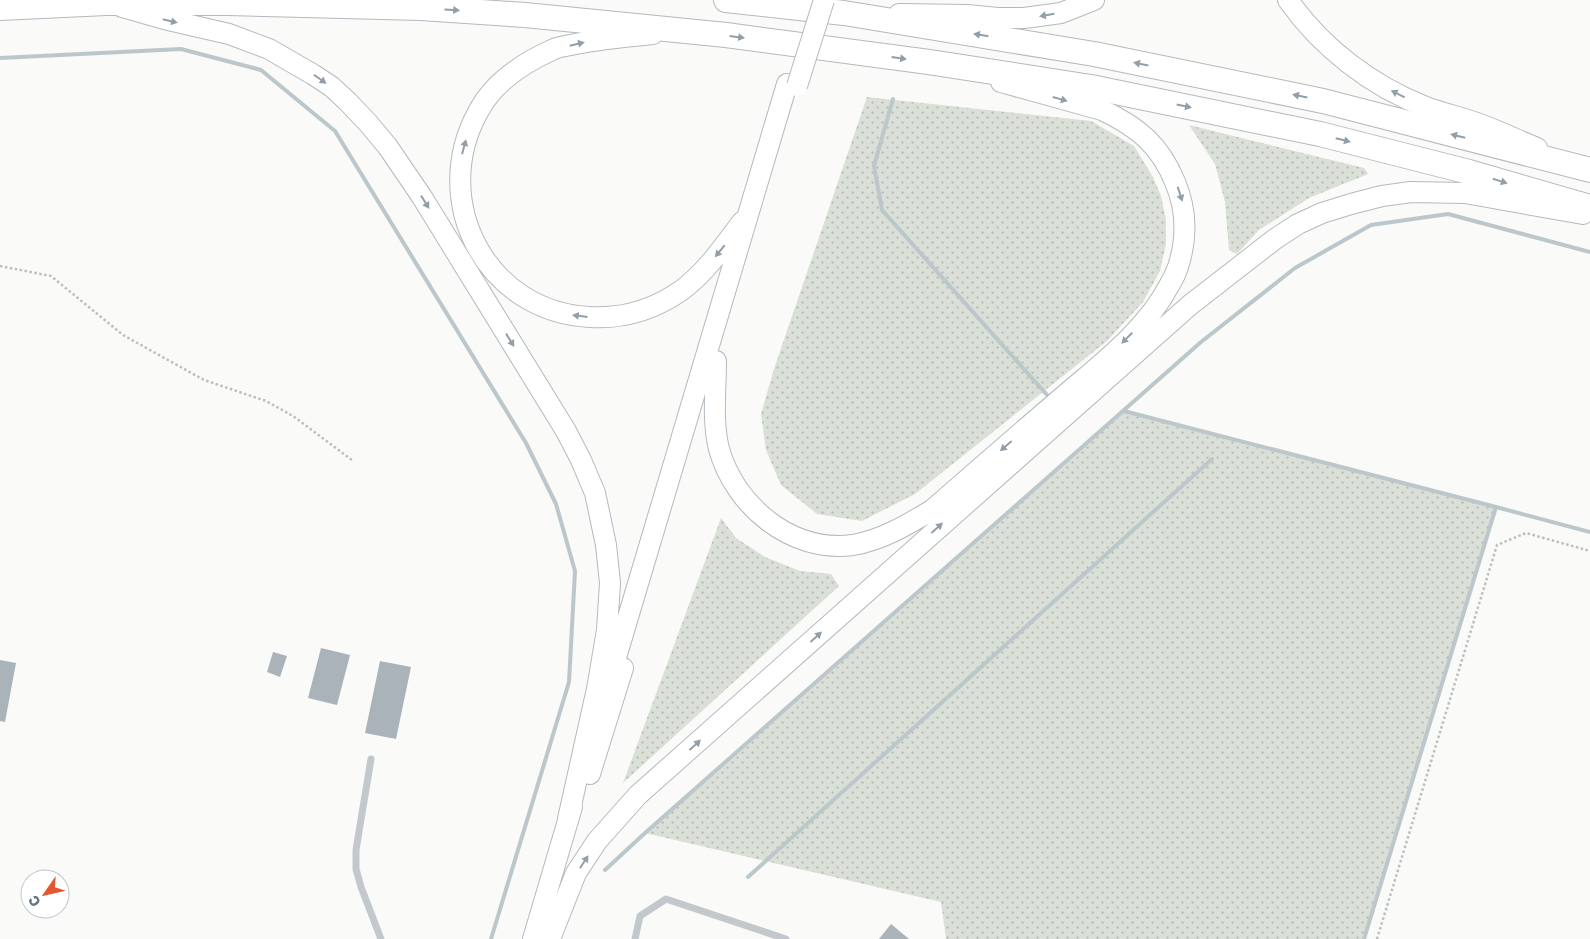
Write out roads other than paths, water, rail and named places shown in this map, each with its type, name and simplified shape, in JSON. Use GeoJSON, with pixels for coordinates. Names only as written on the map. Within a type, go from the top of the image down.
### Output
{"type":"FeatureCollection","features":[{"type":"Feature","properties":{"kind":"highway"},"geometry":{"type":"LineString","coordinates":[[727,0],[844,13],[1094,54],[1313,99],[1590,170]]}},
{"type":"Feature","properties":{"kind":"highway"},"geometry":{"type":"LineString","coordinates":[[0,8],[106,3],[229,3],[421,8],[525,15],[689,31],[929,62],[1091,86],[1320,134],[1469,172],[1590,207]]}},
{"type":"Feature","properties":{"kind":"main road"},"geometry":{"type":"LineString","coordinates":[[541,939],[716,362],[814,0]]}},
{"type":"Feature","properties":{"kind":"main road"},"geometry":{"type":"LineString","coordinates":[[533,939],[750,212],[792,85],[824,0]]}},
{"type":"Feature","properties":{"kind":"main road"},"geometry":{"type":"LineString","coordinates":[[844,13],[1024,18],[1061,13],[1094,0]]}},
{"type":"Feature","properties":{"kind":"main road"},"geometry":{"type":"LineString","coordinates":[[1288,0],[1318,37],[1345,60],[1396,93],[1425,107],[1478,124],[1590,170]]}},
{"type":"Feature","properties":{"kind":"main road"},"geometry":{"type":"LineString","coordinates":[[106,3],[229,34],[269,49],[314,75],[348,102],[388,147],[422,197],[566,431],[581,460],[594,493],[606,545],[610,583],[607,630],[597,689],[568,819]]}},
{"type":"Feature","properties":{"kind":"main road"},"geometry":{"type":"LineString","coordinates":[[689,31],[587,41],[555,49],[530,61],[499,85],[478,111],[464,148],[460,167],[459,186],[461,202],[469,233],[484,260],[516,292],[546,308],[565,314],[601,318],[654,307],[681,290],[697,278],[750,212]]}},
{"type":"Feature","properties":{"kind":"main road"},"geometry":{"type":"LineString","coordinates":[[716,362],[715,426],[720,449],[734,484],[744,498],[754,510],[788,534],[811,542],[851,545],[884,536],[932,510],[1115,351],[1147,318],[1166,292],[1178,268],[1186,225],[1183,206],[1169,166],[1151,142],[1134,127],[1102,110],[929,62]]}},
{"type":"Feature","properties":{"kind":"main road"},"geometry":{"type":"LineString","coordinates":[[550,939],[576,874],[598,841],[638,795],[1190,305],[1275,238],[1298,224],[1322,213],[1382,196],[1411,192],[1465,193],[1590,216]]}},
{"type":"Feature","properties":{"kind":"lane"},"geometry":{"type":"LineString","coordinates":[[371,759],[356,850],[356,868],[361,887],[381,939]]}},
{"type":"Feature","properties":{"kind":"lane"},"geometry":{"type":"LineString","coordinates":[[635,939],[640,916],[666,899],[786,939]]}},
{"type":"Feature","properties":{"kind":"waterway"},"geometry":{"type":"LineString","coordinates":[[0,58],[181,49],[261,70],[335,131],[526,443],[556,504],[575,571],[569,682],[491,939]]}},
{"type":"Feature","properties":{"kind":"waterway"},"geometry":{"type":"LineString","coordinates":[[893,99],[874,166],[882,210],[1048,396]]}},
{"type":"Feature","properties":{"kind":"waterway"},"geometry":{"type":"LineString","coordinates":[[605,870],[1201,342],[1295,268],[1371,225],[1448,214],[1590,252]]}},
{"type":"Feature","properties":{"kind":"waterway"},"geometry":{"type":"LineString","coordinates":[[1124,411],[1590,532]]}},
{"type":"Feature","properties":{"kind":"waterway"},"geometry":{"type":"LineString","coordinates":[[748,877],[1212,459]]}},
{"type":"Feature","properties":{"kind":"waterway"},"geometry":{"type":"LineString","coordinates":[[1364,939],[1496,507]]}}]}
